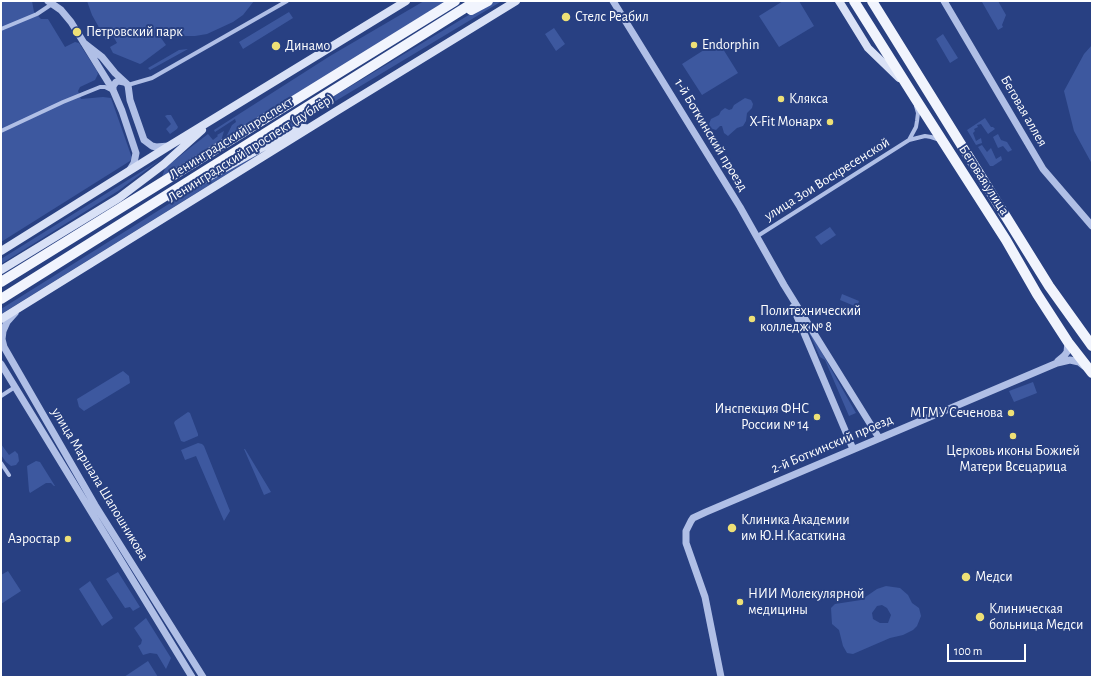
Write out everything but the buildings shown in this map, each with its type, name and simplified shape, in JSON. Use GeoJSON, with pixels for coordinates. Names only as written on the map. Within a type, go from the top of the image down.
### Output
{"type":"FeatureCollection","features":[{"type":"Feature","properties":{"kind":"main road"},"geometry":{"type":"LineString","coordinates":[[1,251],[128,171],[406,1]]}},
{"type":"Feature","properties":{"kind":"main road","name":"Ленинградский проспект"},"geometry":{"type":"LineString","coordinates":[[1,282],[455,1]]}},
{"type":"Feature","properties":{"kind":"main road","name":"Ленинградский проспект"},"geometry":{"type":"LineString","coordinates":[[1,299],[476,1]]}},
{"type":"Feature","properties":{"kind":"main road"},"geometry":{"type":"LineString","coordinates":[[430,30],[488,1]]}},
{"type":"Feature","properties":{"kind":"main road"},"geometry":{"type":"LineString","coordinates":[[495,14],[512,1]]}},
{"type":"Feature","properties":{"kind":"main road","name":"Ленинградский проспект (дублёр)"},"geometry":{"type":"LineString","coordinates":[[1,319],[516,1]]}},
{"type":"Feature","properties":{"kind":"main road"},"geometry":{"type":"LineString","coordinates":[[839,1],[868,48],[908,87]]}},
{"type":"Feature","properties":{"kind":"main road","name":"Беговая улица"},"geometry":{"type":"LineString","coordinates":[[854,1],[914,98],[944,142],[1006,240],[1037,294],[1068,342],[1090,371]]}},
{"type":"Feature","properties":{"kind":"main road","name":"Беговая улица"},"geometry":{"type":"LineString","coordinates":[[872,1],[1049,286],[1092,346]]}},
{"type":"Feature","properties":{"kind":"main road","name":"Беговая улица"},"geometry":{"type":"LineString","coordinates":[[876,1],[896,40]]}},
{"type":"Feature","properties":{"kind":"main road"},"geometry":{"type":"LineString","coordinates":[[132,216],[169,199],[283,136],[335,112]]}},
{"type":"Feature","properties":{"kind":"main road","name":"Ленинградский проспект"},"geometry":{"type":"LineString","coordinates":[[1,270],[119,198],[164,164],[217,117]]}},
{"type":"Feature","properties":{"kind":"street"},"geometry":{"type":"LineString","coordinates":[[114,92],[113,86],[116,82],[119,81],[127,86],[152,78],[287,1]]}},
{"type":"Feature","properties":{"kind":"street","name":"1-й Боткинский проезд"},"geometry":{"type":"LineString","coordinates":[[612,1],[740,207],[784,285],[879,438]]}},
{"type":"Feature","properties":{"kind":"street","name":"Беговая аллея"},"geometry":{"type":"LineString","coordinates":[[944,1],[1043,169],[1092,226]]}},
{"type":"Feature","properties":{"kind":"street"},"geometry":{"type":"LineString","coordinates":[[1,29],[37,14],[50,2],[66,15],[114,92],[122,111],[136,153],[134,163],[128,171]]}},
{"type":"Feature","properties":{"kind":"street"},"geometry":{"type":"LineString","coordinates":[[84,43],[102,57],[127,86],[130,100],[144,140],[156,147],[169,146]]}},
{"type":"Feature","properties":{"kind":"street"},"geometry":{"type":"LineString","coordinates":[[1,131],[62,102],[100,87],[108,88],[122,97],[127,95],[127,86]]}},
{"type":"Feature","properties":{"kind":"street","name":"улица Зои Воскресенской"},"geometry":{"type":"LineString","coordinates":[[909,140],[916,127],[918,114],[914,98]]}},
{"type":"Feature","properties":{"kind":"street","name":"улица Зои Воскресенской"},"geometry":{"type":"LineString","coordinates":[[756,237],[909,140],[924,136],[936,138],[944,142]]}},
{"type":"Feature","properties":{"kind":"street","name":"1-й Боткинский проезд"},"geometry":{"type":"LineString","coordinates":[[784,285],[853,449]]}},
{"type":"Feature","properties":{"kind":"street","name":"улица Маршала Шапошникова"},"geometry":{"type":"LineString","coordinates":[[24,305],[10,318],[4,327],[2,339],[4,347],[95,505],[202,677]]}},
{"type":"Feature","properties":{"kind":"street","name":"2-й Боткинский проезд"},"geometry":{"type":"LineString","coordinates":[[1056,363],[1064,356],[1068,347],[1068,342]]}},
{"type":"Feature","properties":{"kind":"street","name":"2-й Боткинский проезд"},"geometry":{"type":"LineString","coordinates":[[721,677],[705,597],[686,543],[686,531],[691,521],[696,516],[1064,360],[1074,360],[1083,364],[1090,371]]}},
{"type":"Feature","properties":{"kind":"street","name":"улица Маршала Шапошникова"},"geometry":{"type":"LineString","coordinates":[[1,364],[192,677]]}},
{"type":"Feature","properties":{"kind":"street"},"geometry":{"type":"LineString","coordinates":[[1,396],[15,387]]}},
{"type":"Feature","properties":{"kind":"street"},"geometry":{"type":"LineString","coordinates":[[1,463],[9,475]]}},
{"type":"Feature","properties":{"kind":"shaded area","name":"Петровский парк"},"geometry":{"type":"Polygon","coordinates":[[[1,1],[32,1],[34,12],[41,19],[48,19],[65,47],[75,42],[79,43],[98,74],[95,80],[80,87],[78,91],[81,99],[103,97],[111,98],[132,158],[130,161],[1,242],[1,1]]]}},
{"type":"Feature","properties":{"kind":"shaded area"},"geometry":{"type":"Polygon","coordinates":[[[87,1],[254,1],[243,15],[233,22],[207,34],[182,36],[169,34],[164,31],[161,38],[166,45],[140,64],[113,53],[110,47],[117,43],[113,36],[106,40],[92,15],[87,1]]]}},
{"type":"Feature","properties":{"kind":"shaded area"},"geometry":{"type":"Polygon","coordinates":[[[424,1],[446,1],[225,139],[232,125],[236,122],[235,119],[215,132],[214,130],[330,56],[424,1]]]}},
{"type":"Feature","properties":{"kind":"shaded area"},"geometry":{"type":"Polygon","coordinates":[[[492,1],[502,1],[309,117],[228,163],[227,162],[336,95],[492,1]]]}},
{"type":"Feature","properties":{"kind":"shaded area"},"geometry":{"type":"Polygon","coordinates":[[[783,1],[799,1],[814,26],[779,47],[759,16],[783,1]]]}},
{"type":"Feature","properties":{"kind":"shaded area"},"geometry":{"type":"Polygon","coordinates":[[[998,1],[1006,15],[1002,25],[1003,27],[998,30],[982,2],[998,1]]]}},
{"type":"Feature","properties":{"kind":"shaded area"},"geometry":{"type":"Polygon","coordinates":[[[289,12],[293,18],[243,49],[239,42],[289,12]]]}},
{"type":"Feature","properties":{"kind":"shaded area"},"geometry":{"type":"Polygon","coordinates":[[[554,28],[565,44],[556,51],[545,34],[554,28]]]}},
{"type":"Feature","properties":{"kind":"shaded area"},"geometry":{"type":"Polygon","coordinates":[[[943,34],[958,58],[950,63],[936,39],[943,34]]]}},
{"type":"Feature","properties":{"kind":"shaded area"},"geometry":{"type":"Polygon","coordinates":[[[718,41],[738,73],[702,95],[682,64],[718,41]]]}},
{"type":"Feature","properties":{"kind":"shaded area"},"geometry":{"type":"Polygon","coordinates":[[[1092,45],[1092,164],[1074,131],[1064,91],[1084,54],[1092,45]]]}},
{"type":"Feature","properties":{"kind":"shaded area"},"geometry":{"type":"Polygon","coordinates":[[[188,49],[150,70],[148,68],[179,50],[188,49]]]}},
{"type":"Feature","properties":{"kind":"shaded area"},"geometry":{"type":"Polygon","coordinates":[[[745,98],[751,100],[753,104],[752,108],[747,113],[746,121],[743,126],[737,128],[728,136],[724,133],[722,126],[716,130],[710,128],[709,124],[711,119],[719,115],[725,108],[729,110],[732,109],[734,105],[745,98]]]}},
{"type":"Feature","properties":{"kind":"shaded area"},"geometry":{"type":"Polygon","coordinates":[[[171,115],[178,127],[170,134],[166,129],[171,124],[165,116],[171,115]]]}},
{"type":"Feature","properties":{"kind":"shaded area"},"geometry":{"type":"Polygon","coordinates":[[[985,118],[991,127],[995,129],[988,134],[981,124],[977,125],[978,127],[974,129],[975,131],[973,133],[976,141],[981,138],[982,143],[976,145],[967,130],[985,118]]]}},
{"type":"Feature","properties":{"kind":"shaded area"},"geometry":{"type":"Polygon","coordinates":[[[224,131],[221,141],[162,177],[165,168],[208,134],[213,140],[218,136],[217,135],[224,131]]]}},
{"type":"Feature","properties":{"kind":"shaded area"},"geometry":{"type":"Polygon","coordinates":[[[998,134],[1001,140],[1007,142],[1012,150],[1008,152],[1003,146],[998,148],[993,137],[998,134]]]}},
{"type":"Feature","properties":{"kind":"shaded area"},"geometry":{"type":"Polygon","coordinates":[[[277,143],[1,314],[1,309],[191,190],[277,143]]]}},
{"type":"Feature","properties":{"kind":"shaded area"},"geometry":{"type":"Polygon","coordinates":[[[982,145],[987,152],[991,148],[996,159],[1001,156],[1002,160],[993,166],[990,166],[978,147],[982,145]]]}},
{"type":"Feature","properties":{"kind":"shaded area"},"geometry":{"type":"Polygon","coordinates":[[[160,160],[118,191],[1,264],[1,259],[160,160]]]}},
{"type":"Feature","properties":{"kind":"shaded area"},"geometry":{"type":"Polygon","coordinates":[[[830,227],[836,235],[821,245],[815,237],[830,227]]]}},
{"type":"Feature","properties":{"kind":"shaded area"},"geometry":{"type":"Polygon","coordinates":[[[842,294],[859,301],[857,307],[840,300],[842,294]]]}},
{"type":"Feature","properties":{"kind":"shaded area"},"geometry":{"type":"Polygon","coordinates":[[[805,323],[856,413],[849,416],[825,360],[820,357],[805,323]]]}},
{"type":"Feature","properties":{"kind":"shaded area"},"geometry":{"type":"Polygon","coordinates":[[[123,371],[129,376],[130,383],[84,411],[79,407],[77,399],[123,371]]]}},
{"type":"Feature","properties":{"kind":"shaded area"},"geometry":{"type":"Polygon","coordinates":[[[1033,382],[1037,393],[1014,402],[1009,391],[1033,382]]]}},
{"type":"Feature","properties":{"kind":"shaded area"},"geometry":{"type":"Polygon","coordinates":[[[188,412],[190,413],[198,436],[184,442],[181,441],[174,423],[188,412]]]}},
{"type":"Feature","properties":{"kind":"shaded area"},"geometry":{"type":"Polygon","coordinates":[[[198,443],[204,446],[230,511],[224,521],[196,456],[185,460],[181,450],[198,443]]]}},
{"type":"Feature","properties":{"kind":"shaded area"},"geometry":{"type":"Polygon","coordinates":[[[1,444],[9,455],[15,451],[18,454],[19,461],[16,465],[11,466],[1,455],[1,444]]]}},
{"type":"Feature","properties":{"kind":"shaded area"},"geometry":{"type":"Polygon","coordinates":[[[245,449],[271,492],[264,495],[245,449]]]}},
{"type":"Feature","properties":{"kind":"shaded area"},"geometry":{"type":"Polygon","coordinates":[[[36,461],[40,462],[55,486],[51,483],[46,483],[30,493],[27,466],[36,461]]]}},
{"type":"Feature","properties":{"kind":"shaded area"},"geometry":{"type":"Polygon","coordinates":[[[8,571],[21,591],[1,604],[1,575],[8,571]]]}},
{"type":"Feature","properties":{"kind":"shaded area"},"geometry":{"type":"Polygon","coordinates":[[[118,572],[140,607],[133,611],[130,607],[125,608],[106,579],[118,572]]]}},
{"type":"Feature","properties":{"kind":"shaded area"},"geometry":{"type":"Polygon","coordinates":[[[90,581],[113,618],[102,626],[79,589],[90,581]]]}},
{"type":"Feature","properties":{"kind":"shaded area"},"geometry":{"type":"Polygon","coordinates":[[[886,586],[900,588],[908,595],[912,603],[919,608],[921,616],[917,626],[913,630],[903,635],[890,638],[853,654],[847,653],[843,646],[839,630],[832,624],[831,608],[835,604],[861,600],[877,589],[886,586]],[[882,605],[877,606],[872,613],[873,619],[880,623],[888,623],[891,615],[887,608],[882,605]]]}},
{"type":"Feature","properties":{"kind":"shaded area"},"geometry":{"type":"Polygon","coordinates":[[[146,618],[171,658],[166,669],[157,654],[150,653],[143,655],[138,646],[141,644],[142,640],[134,628],[146,618]]]}},
{"type":"Feature","properties":{"kind":"shaded area"},"geometry":{"type":"Polygon","coordinates":[[[148,661],[158,677],[124,677],[148,661]]]}},
{"type":"Feature","properties":{"kind":"place","name":"Стелс Реабил"},"geometry":{"type":"Point","coordinates":[566,17]}},
{"type":"Feature","properties":{"kind":"place","name":"Петровский парк"},"geometry":{"type":"Point","coordinates":[77,32]}},
{"type":"Feature","properties":{"kind":"place","name":"Endorphin"},"geometry":{"type":"Point","coordinates":[694,45]}},
{"type":"Feature","properties":{"kind":"place","name":"Динамо"},"geometry":{"type":"Point","coordinates":[276,46]}},
{"type":"Feature","properties":{"kind":"place","name":"Клякса"},"geometry":{"type":"Point","coordinates":[781,99]}},
{"type":"Feature","properties":{"kind":"place","name":"X-Fit Монарх"},"geometry":{"type":"Point","coordinates":[830,122]}},
{"type":"Feature","properties":{"kind":"place","name":"Политехнический колледж № 8"},"geometry":{"type":"Point","coordinates":[752,319]}},
{"type":"Feature","properties":{"kind":"place","name":"МГМУ Сеченова"},"geometry":{"type":"Point","coordinates":[1011,413]}},
{"type":"Feature","properties":{"kind":"place","name":"Инспекция ФНС России № 14"},"geometry":{"type":"Point","coordinates":[817,417]}},
{"type":"Feature","properties":{"kind":"place","name":"Церковь иконы Божией Матери Всецарица"},"geometry":{"type":"Point","coordinates":[1013,436]}},
{"type":"Feature","properties":{"kind":"place","name":"Клиника Академии им Ю.Н.Касаткина"},"geometry":{"type":"Point","coordinates":[732,528]}},
{"type":"Feature","properties":{"kind":"place","name":"Аэростар"},"geometry":{"type":"Point","coordinates":[68,539]}},
{"type":"Feature","properties":{"kind":"place","name":"Медси"},"geometry":{"type":"Point","coordinates":[966,577]}},
{"type":"Feature","properties":{"kind":"place","name":"НИИ Молекулярной медицины"},"geometry":{"type":"Point","coordinates":[740,602]}},
{"type":"Feature","properties":{"kind":"place","name":"Клиническая больница Медси"},"geometry":{"type":"Point","coordinates":[980,617]}}]}
